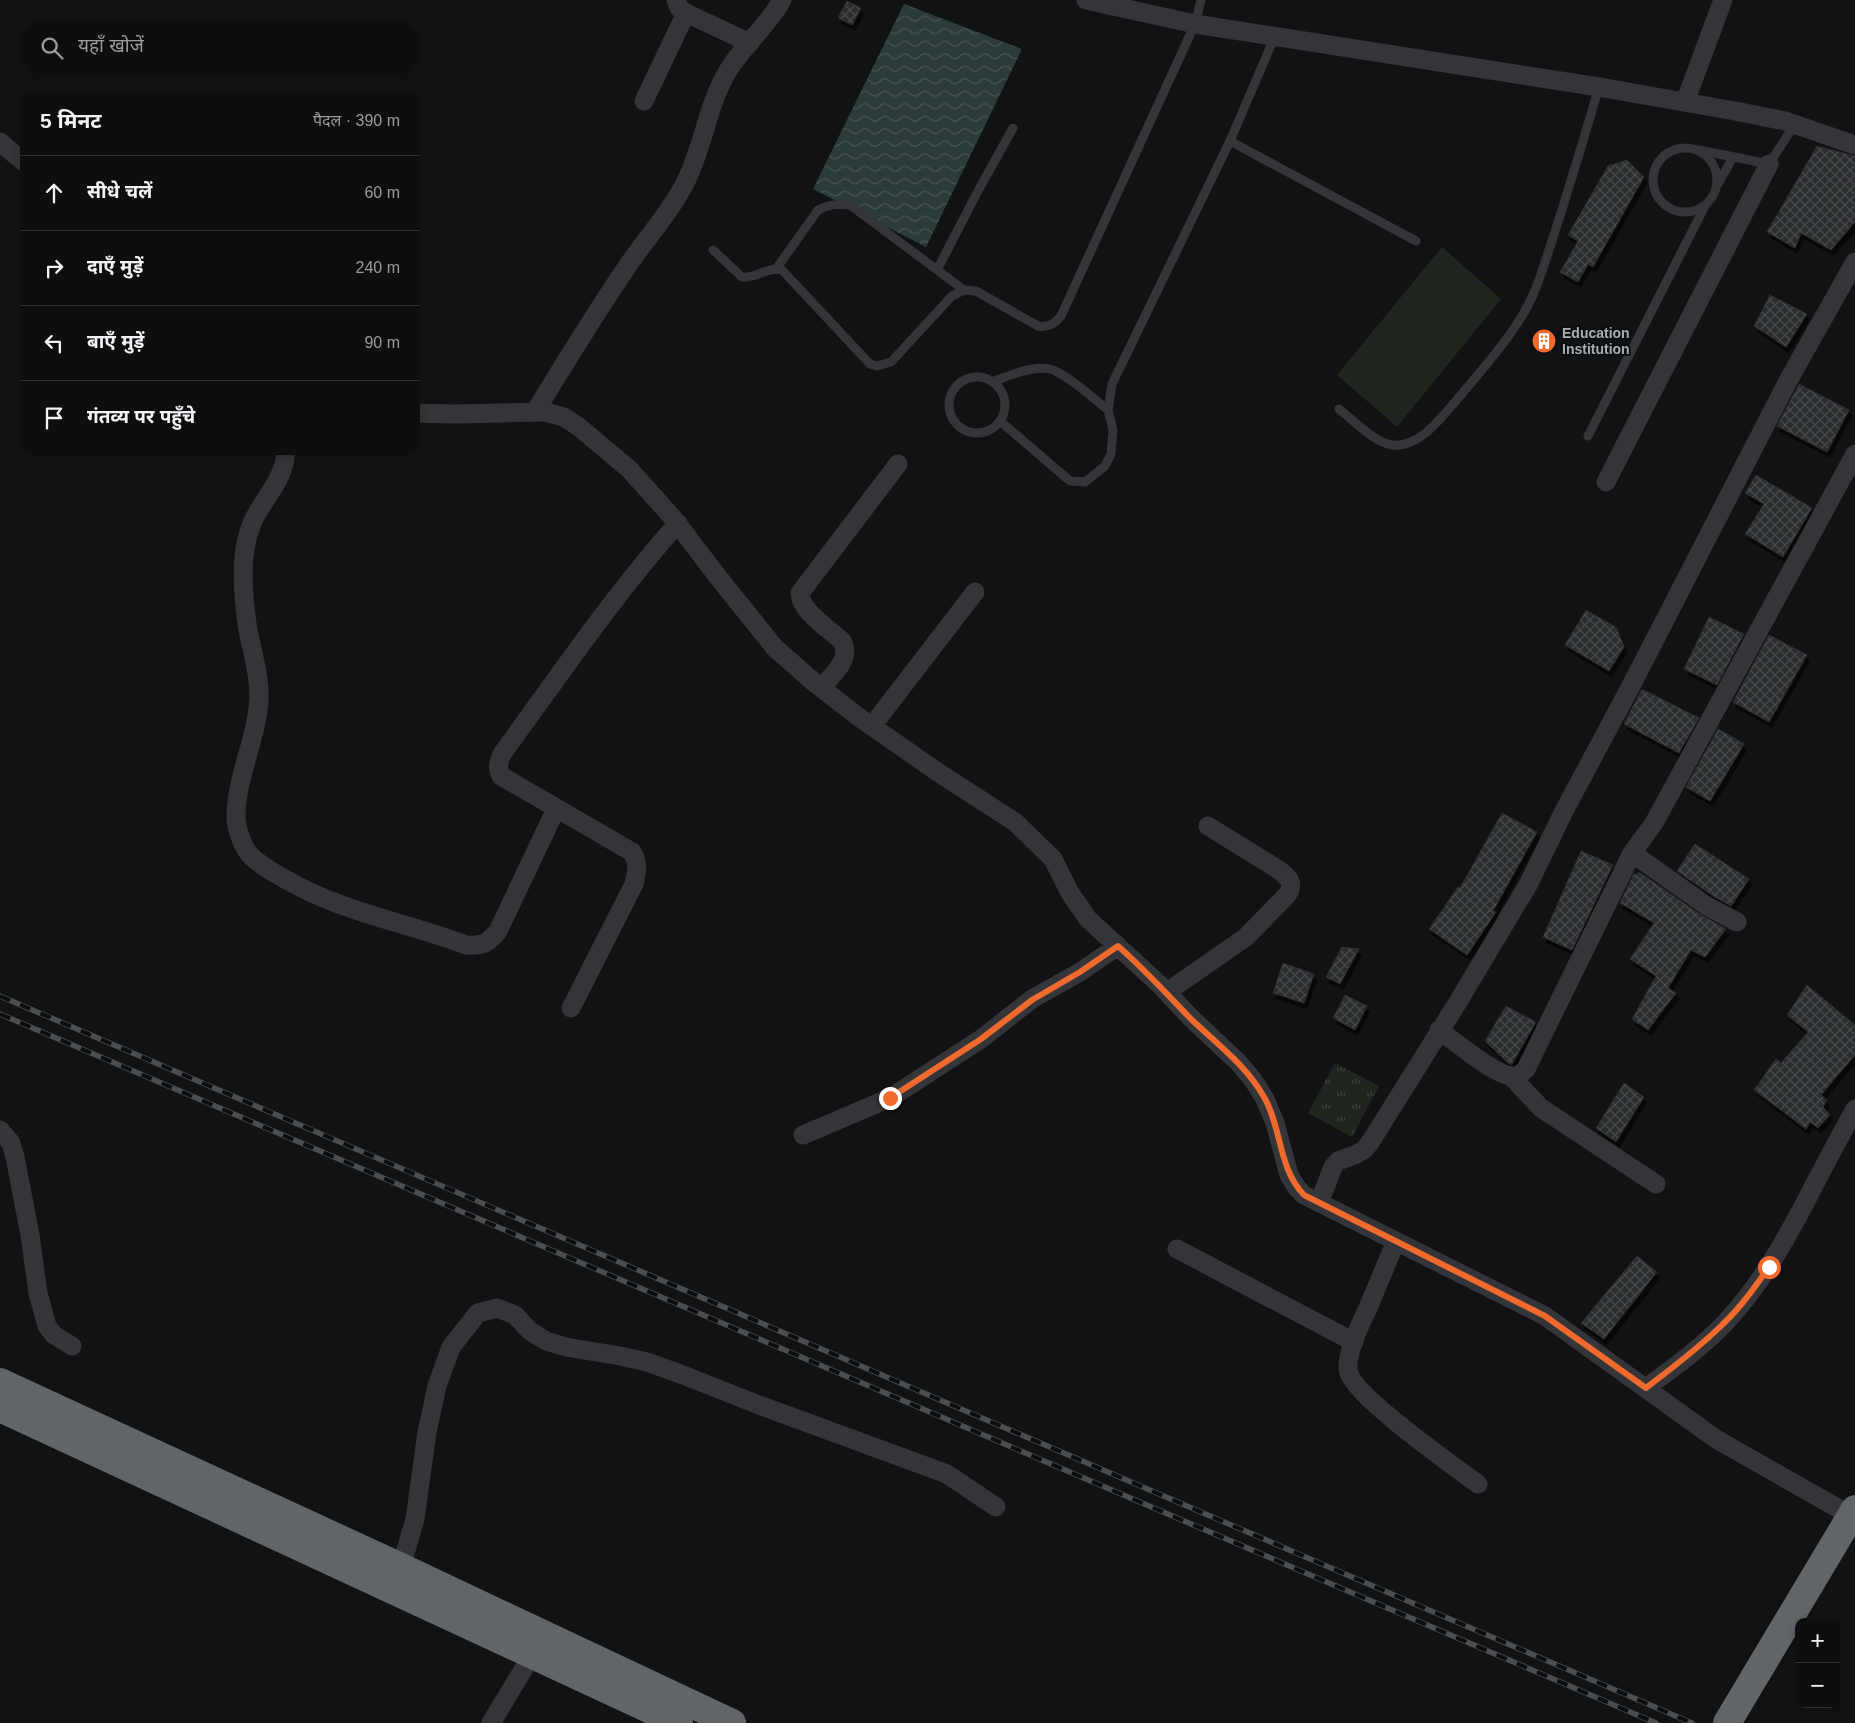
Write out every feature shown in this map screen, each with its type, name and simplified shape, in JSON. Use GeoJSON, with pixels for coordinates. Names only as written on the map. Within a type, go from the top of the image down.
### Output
{"type":"FeatureCollection","features":[{"type":"Feature","properties":{"kind":"highway"},"geometry":{"type":"LineString","coordinates":[[0,1382],[401,1567],[732,1723]]}},
{"type":"Feature","properties":{"kind":"highway"},"geometry":{"type":"LineString","coordinates":[[0,1408],[679,1723]]}},
{"type":"Feature","properties":{"kind":"highway"},"geometry":{"type":"LineString","coordinates":[[1727,1723],[1854,1515]]}},
{"type":"Feature","properties":{"kind":"street"},"geometry":{"type":"LineString","coordinates":[[535,412],[626,268],[660,223],[686,182],[722,81],[730,67],[782,0]]}},
{"type":"Feature","properties":{"kind":"street"},"geometry":{"type":"LineString","coordinates":[[1086,0],[1195,24],[1686,102],[1795,124],[1855,145]]}},
{"type":"Feature","properties":{"kind":"street"},"geometry":{"type":"LineString","coordinates":[[1686,102],[1723,0]]}},
{"type":"Feature","properties":{"kind":"street"},"geometry":{"type":"LineString","coordinates":[[644,101],[681,7],[750,43]]}},
{"type":"Feature","properties":{"kind":"street"},"geometry":{"type":"LineString","coordinates":[[0,142],[20,159]]}},
{"type":"Feature","properties":{"kind":"street"},"geometry":{"type":"LineString","coordinates":[[1606,482],[1769,164]]}},
{"type":"Feature","properties":{"kind":"street"},"geometry":{"type":"LineString","coordinates":[[1320,1204],[1333,1167],[1338,1161],[1365,1149],[1371,1141],[1463,994],[1528,885],[1564,811],[1632,684],[1789,379],[1855,262]]}},
{"type":"Feature","properties":{"kind":"street"},"geometry":{"type":"LineString","coordinates":[[420,413],[546,412],[564,417],[580,427],[629,469],[678,524],[775,648],[821,688],[872,726],[936,772],[1015,822],[1053,858],[1070,893],[1088,919],[1167,992],[1191,1018],[1239,1063],[1253,1080],[1265,1099],[1275,1123],[1289,1175],[1304,1195],[1545,1316],[1716,1439],[1854,1515]]}},
{"type":"Feature","properties":{"kind":"street"},"geometry":{"type":"LineString","coordinates":[[1439,1030],[1492,1069],[1512,1076],[1519,1075],[1526,1069],[1632,853],[1654,823],[1855,454]]}},
{"type":"Feature","properties":{"kind":"street"},"geometry":{"type":"LineString","coordinates":[[285,455],[284,469],[252,523],[244,556],[243,585],[247,623],[258,676],[259,698],[256,721],[240,786],[236,819],[241,837],[249,854],[263,867],[303,889],[353,910],[466,945],[479,946],[490,941],[498,931],[556,809]]}},
{"type":"Feature","properties":{"kind":"street"},"geometry":{"type":"LineString","coordinates":[[821,688],[846,656],[846,647],[842,641],[804,607],[800,600],[800,593],[898,464]]}},
{"type":"Feature","properties":{"kind":"street"},"geometry":{"type":"LineString","coordinates":[[571,1008],[634,884],[638,871],[637,860],[632,852],[500,776],[498,762],[645,560],[678,524]]}},
{"type":"Feature","properties":{"kind":"street"},"geometry":{"type":"LineString","coordinates":[[872,726],[975,592]]}},
{"type":"Feature","properties":{"kind":"street"},"geometry":{"type":"LineString","coordinates":[[1167,992],[1246,937],[1288,895],[1291,889],[1292,882],[1279,870],[1208,826]]}},
{"type":"Feature","properties":{"kind":"street"},"geometry":{"type":"LineString","coordinates":[[1632,853],[1707,906],[1737,922]]}},
{"type":"Feature","properties":{"kind":"street"},"geometry":{"type":"LineString","coordinates":[[802,1135],[890,1098],[981,1039],[1032,1000],[1080,972],[1118,946]]}},
{"type":"Feature","properties":{"kind":"street"},"geometry":{"type":"LineString","coordinates":[[1512,1076],[1541,1108],[1656,1184]]}},
{"type":"Feature","properties":{"kind":"street"},"geometry":{"type":"LineString","coordinates":[[1646,1388],[1700,1346],[1725,1323],[1751,1292],[1778,1252],[1855,1108]]}},
{"type":"Feature","properties":{"kind":"street"},"geometry":{"type":"LineString","coordinates":[[0,1130],[11,1143],[15,1158],[30,1235],[38,1293],[47,1326],[54,1334],[72,1346]]}},
{"type":"Feature","properties":{"kind":"street"},"geometry":{"type":"LineString","coordinates":[[1396,1241],[1354,1342],[1349,1358],[1348,1370],[1351,1379],[1362,1393],[1428,1447],[1478,1484]]}},
{"type":"Feature","properties":{"kind":"street"},"geometry":{"type":"LineString","coordinates":[[1178,1249],[1354,1342]]}},
{"type":"Feature","properties":{"kind":"street"},"geometry":{"type":"LineString","coordinates":[[401,1567],[415,1519],[431,1414],[451,1347],[478,1312],[497,1308],[515,1315],[530,1331],[546,1341],[566,1347],[647,1362],[683,1375],[947,1474],[996,1507]]}},
{"type":"Feature","properties":{"kind":"street"},"geometry":{"type":"LineString","coordinates":[[491,1723],[532,1655]]}},
{"type":"Feature","properties":{"kind":"lane"},"geometry":{"type":"LineString","coordinates":[[713,250],[742,277],[754,277],[770,269],[786,273],[870,364],[877,366],[891,362],[952,296],[964,290],[976,291],[1038,326],[1050,326],[1057,322],[1061,316],[1195,24],[1201,0]]}},
{"type":"Feature","properties":{"kind":"lane"},"geometry":{"type":"LineString","coordinates":[[1000,421],[1070,481],[1085,482],[1105,466],[1111,454],[1113,430],[1108,410],[1112,384],[1230,142],[1275,36]]}},
{"type":"Feature","properties":{"kind":"lane"},"geometry":{"type":"LineString","coordinates":[[1339,410],[1379,441],[1392,445],[1417,440],[1437,422],[1502,345],[1523,314],[1536,287],[1573,177],[1599,87]]}},
{"type":"Feature","properties":{"kind":"lane"},"geometry":{"type":"LineString","coordinates":[[1706,204],[1697,210],[1686,212],[1675,211],[1665,206],[1658,198],[1654,187],[1655,171],[1663,157],[1681,149],[1691,149],[1769,164],[1795,124]]}},
{"type":"Feature","properties":{"kind":"lane"},"geometry":{"type":"LineString","coordinates":[[937,270],[1013,128]]}},
{"type":"Feature","properties":{"kind":"lane"},"geometry":{"type":"LineString","coordinates":[[1230,142],[1416,241]]}},
{"type":"Feature","properties":{"kind":"lane"},"geometry":{"type":"LineString","coordinates":[[1691,149],[1708,159],[1714,167],[1716,187]]}},
{"type":"Feature","properties":{"kind":"lane"},"geometry":{"type":"LineString","coordinates":[[1588,436],[1706,204],[1713,196],[1733,157]]}},
{"type":"Feature","properties":{"kind":"lane"},"geometry":{"type":"LineString","coordinates":[[776,269],[818,210],[828,205],[839,204],[850,206],[964,290]]}},
{"type":"Feature","properties":{"kind":"lane"},"geometry":{"type":"LineString","coordinates":[[992,382],[1026,371],[1050,369],[1062,374],[1108,410]]}},
{"type":"Feature","properties":{"kind":"lane"},"geometry":{"type":"LineString","coordinates":[[973,377],[982,377],[992,382],[1003,394],[1005,403],[1000,421],[986,431],[968,431],[954,420],[950,412],[952,394],[964,380],[973,377]]}},
{"type":"Feature","properties":{"kind":"green space"},"geometry":{"type":"Polygon","coordinates":[[[1442,247],[1501,299],[1397,427],[1337,375],[1442,247]]]}},
{"type":"Feature","properties":{"kind":"green space"},"geometry":{"type":"Polygon","coordinates":[[[1335,1063],[1379,1086],[1352,1137],[1308,1113],[1335,1063]]]}},
{"type":"Feature","properties":{"kind":"water"},"geometry":{"type":"Polygon","coordinates":[[[904,4],[1022,49],[926,247],[813,189],[904,4]]]}},
{"type":"Feature","properties":{"kind":"building"},"geometry":{"type":"Polygon","coordinates":[[[847,1],[861,8],[852,25],[838,18],[847,1]]]}},
{"type":"Feature","properties":{"kind":"building"},"geometry":{"type":"Polygon","coordinates":[[[1817,146],[1855,156],[1855,222],[1831,250],[1801,233],[1795,248],[1767,232],[1817,146]]]}},
{"type":"Feature","properties":{"kind":"building","name":"Education Institution"},"geometry":{"type":"Polygon","coordinates":[[[1627,160],[1644,177],[1593,267],[1588,264],[1578,282],[1560,272],[1578,241],[1568,235],[1608,166],[1627,160]]]}},
{"type":"Feature","properties":{"kind":"building"},"geometry":{"type":"Polygon","coordinates":[[[1770,295],[1807,314],[1786,347],[1754,326],[1770,295]]]}},
{"type":"Feature","properties":{"kind":"building"},"geometry":{"type":"Polygon","coordinates":[[[1799,384],[1849,410],[1827,452],[1777,426],[1799,384]]]}},
{"type":"Feature","properties":{"kind":"building"},"geometry":{"type":"Polygon","coordinates":[[[1756,475],[1812,508],[1783,557],[1745,534],[1764,504],[1745,493],[1756,475]]]}},
{"type":"Feature","properties":{"kind":"building"},"geometry":{"type":"Polygon","coordinates":[[[1586,610],[1617,628],[1624,647],[1609,671],[1565,645],[1586,610]]]}},
{"type":"Feature","properties":{"kind":"building"},"geometry":{"type":"Polygon","coordinates":[[[1709,617],[1744,634],[1717,685],[1684,669],[1709,617]]]}},
{"type":"Feature","properties":{"kind":"building"},"geometry":{"type":"Polygon","coordinates":[[[1769,635],[1807,655],[1769,722],[1733,702],[1769,635]]]}},
{"type":"Feature","properties":{"kind":"building"},"geometry":{"type":"Polygon","coordinates":[[[1642,689],[1699,718],[1679,753],[1624,724],[1642,689]]]}},
{"type":"Feature","properties":{"kind":"building"},"geometry":{"type":"Polygon","coordinates":[[[1718,729],[1744,744],[1710,801],[1686,787],[1718,729]]]}},
{"type":"Feature","properties":{"kind":"building"},"geometry":{"type":"Polygon","coordinates":[[[1502,813],[1537,832],[1493,911],[1496,912],[1467,955],[1429,929],[1458,887],[1460,888],[1502,813]]]}},
{"type":"Feature","properties":{"kind":"building"},"geometry":{"type":"Polygon","coordinates":[[[1695,844],[1749,879],[1731,906],[1677,871],[1695,844]]]}},
{"type":"Feature","properties":{"kind":"building"},"geometry":{"type":"Polygon","coordinates":[[[1581,851],[1613,865],[1572,950],[1543,937],[1581,851]]]}},
{"type":"Feature","properties":{"kind":"building"},"geometry":{"type":"Polygon","coordinates":[[[1639,872],[1701,915],[1726,929],[1705,957],[1691,950],[1668,988],[1676,993],[1648,1030],[1632,1019],[1656,976],[1630,959],[1654,923],[1620,903],[1634,874],[1637,875],[1639,872]]]}},
{"type":"Feature","properties":{"kind":"building"},"geometry":{"type":"Polygon","coordinates":[[[1342,947],[1359,949],[1340,984],[1326,977],[1342,947]]]}},
{"type":"Feature","properties":{"kind":"building"},"geometry":{"type":"Polygon","coordinates":[[[1283,963],[1314,974],[1304,1003],[1273,993],[1283,963]]]}},
{"type":"Feature","properties":{"kind":"building"},"geometry":{"type":"Polygon","coordinates":[[[1807,985],[1855,1025],[1855,1055],[1821,1095],[1827,1100],[1823,1107],[1830,1115],[1818,1128],[1810,1122],[1806,1129],[1754,1090],[1776,1059],[1781,1063],[1808,1032],[1787,1015],[1807,985]]]}},
{"type":"Feature","properties":{"kind":"building"},"geometry":{"type":"Polygon","coordinates":[[[1345,995],[1367,1006],[1355,1030],[1333,1018],[1345,995]]]}},
{"type":"Feature","properties":{"kind":"building"},"geometry":{"type":"Polygon","coordinates":[[[1506,1006],[1536,1022],[1512,1064],[1509,1064],[1485,1041],[1506,1006]]]}},
{"type":"Feature","properties":{"kind":"building"},"geometry":{"type":"Polygon","coordinates":[[[1624,1083],[1644,1097],[1616,1142],[1596,1128],[1624,1083]]]}},
{"type":"Feature","properties":{"kind":"building"},"geometry":{"type":"Polygon","coordinates":[[[1637,1256],[1657,1272],[1604,1339],[1581,1323],[1637,1256]]]}},
{"type":"Feature","properties":{"kind":"railway"},"geometry":{"type":"LineString","coordinates":[[0,996],[1692,1723]]}},
{"type":"Feature","properties":{"kind":"railway"},"geometry":{"type":"LineString","coordinates":[[0,1014],[1656,1723]]}},
{"type":"Feature","properties":{"kind":"place","name":"Education Institution"},"geometry":{"type":"Point","coordinates":[1544,341]}},
{"type":"Feature","properties":{"kind":"route"},"geometry":{"type":"LineString","coordinates":[[890,1098],[927,1076],[981,1039],[1032,1000],[1080,972],[1118,946],[1239,1063],[1253,1080],[1265,1099],[1275,1123],[1289,1175],[1304,1195],[1545,1316],[1646,1388],[1700,1346],[1725,1323],[1769,1267]]}}]}
